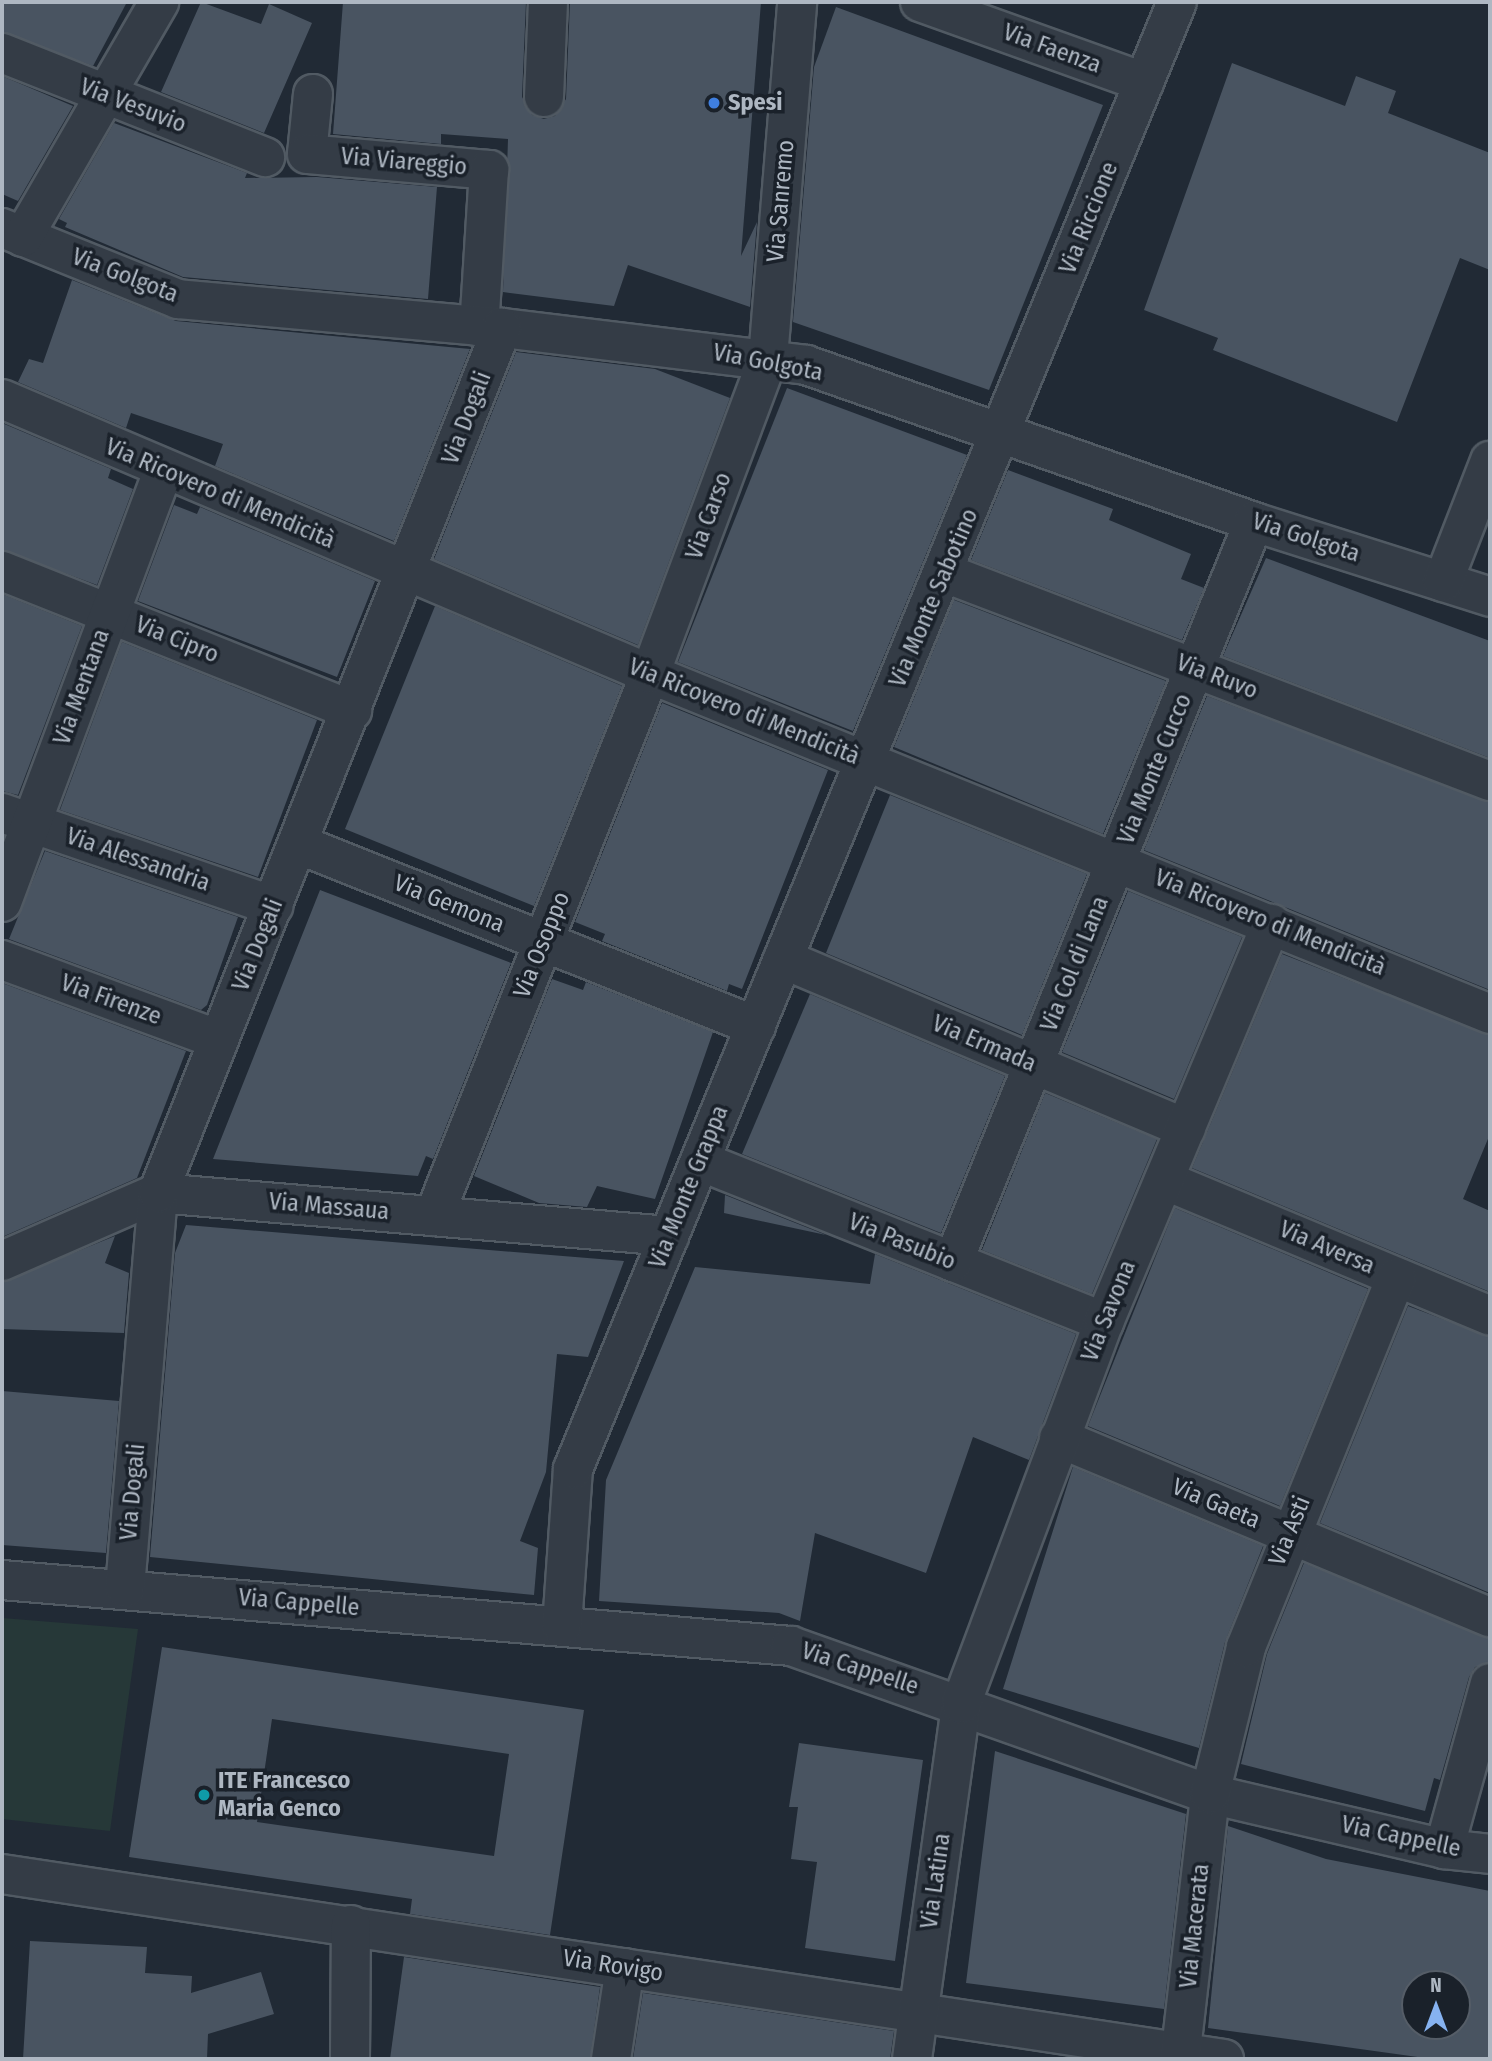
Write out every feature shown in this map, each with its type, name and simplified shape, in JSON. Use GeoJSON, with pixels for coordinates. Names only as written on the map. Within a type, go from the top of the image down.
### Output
{"type":"FeatureCollection","features":[{"type":"Feature","properties":{"kind":"street"},"geometry":{"type":"LineString","coordinates":[[12,232],[104,95],[159,2]]}},
{"type":"Feature","properties":{"kind":"street"},"geometry":{"type":"LineString","coordinates":[[544,97],[548,2]]}},
{"type":"Feature","properties":{"kind":"street","name":"Via Sanremo"},"geometry":{"type":"LineString","coordinates":[[768,358],[797,2]]}},
{"type":"Feature","properties":{"kind":"street","name":"Via Faenza"},"geometry":{"type":"LineString","coordinates":[[920,2],[1144,82]]}},
{"type":"Feature","properties":{"kind":"street","name":"Via Riccione"},"geometry":{"type":"LineString","coordinates":[[1001,435],[1177,2]]}},
{"type":"Feature","properties":{"kind":"street","name":"Via Vesuvio"},"geometry":{"type":"LineString","coordinates":[[2,53],[265,158]]}},
{"type":"Feature","properties":{"kind":"street","name":"Via Viareggio"},"geometry":{"type":"LineString","coordinates":[[313,94],[307,154],[489,170],[491,328]]}},
{"type":"Feature","properties":{"kind":"street","name":"Via Golgota"},"geometry":{"type":"LineString","coordinates":[[12,232],[178,299],[491,328],[768,358],[806,365],[1254,522],[1490,597]]}},
{"type":"Feature","properties":{"kind":"street","name":"Via Dogali"},"geometry":{"type":"LineString","coordinates":[[125,1588],[158,1193],[407,573],[491,328]]}},
{"type":"Feature","properties":{"kind":"street","name":"Via Carso"},"geometry":{"type":"LineString","coordinates":[[650,674],[768,358]]}},
{"type":"Feature","properties":{"kind":"street","name":"Via Ricovero di Mendicità"},"geometry":{"type":"LineString","coordinates":[[2,399],[163,471],[650,674],[1118,861],[1490,1014]]}},
{"type":"Feature","properties":{"kind":"street","name":"Via Monte Sabotino"},"geometry":{"type":"LineString","coordinates":[[866,761],[1001,435]]}},
{"type":"Feature","properties":{"kind":"street"},"geometry":{"type":"LineString","coordinates":[[1443,582],[1490,461]]}},
{"type":"Feature","properties":{"kind":"street","name":"Via Mentana"},"geometry":{"type":"LineString","coordinates":[[2,902],[17,818],[109,613],[163,471]]}},
{"type":"Feature","properties":{"kind":"street","name":"Via Monte Cucco"},"geometry":{"type":"LineString","coordinates":[[1118,861],[1254,522]]}},
{"type":"Feature","properties":{"kind":"street","name":"Via Cipro"},"geometry":{"type":"LineString","coordinates":[[2,571],[352,710]]}},
{"type":"Feature","properties":{"kind":"street","name":"Via Ruvo"},"geometry":{"type":"LineString","coordinates":[[945,573],[1490,781]]}},
{"type":"Feature","properties":{"kind":"street","name":"Via Osoppo"},"geometry":{"type":"LineString","coordinates":[[434,1216],[650,674]]}},
{"type":"Feature","properties":{"kind":"street","name":"Via Monte Grappa"},"geometry":{"type":"LineString","coordinates":[[562,1626],[573,1469],[866,761]]}},
{"type":"Feature","properties":{"kind":"street","name":"Via Alessandria"},"geometry":{"type":"LineString","coordinates":[[17,818],[274,906]]}},
{"type":"Feature","properties":{"kind":"street","name":"Via Gemona"},"geometry":{"type":"LineString","coordinates":[[298,844],[756,1026]]}},
{"type":"Feature","properties":{"kind":"street","name":"Via Col di Lana"},"geometry":{"type":"LineString","coordinates":[[953,1262],[1118,861]]}},
{"type":"Feature","properties":{"kind":"street","name":"Via Savona"},"geometry":{"type":"LineString","coordinates":[[961,1704],[1104,1322],[1271,924]]}},
{"type":"Feature","properties":{"kind":"street","name":"Via Ermada"},"geometry":{"type":"LineString","coordinates":[[783,959],[1186,1128]]}},
{"type":"Feature","properties":{"kind":"street","name":"Via Firenze"},"geometry":{"type":"LineString","coordinates":[[2,960],[219,1040]]}},
{"type":"Feature","properties":{"kind":"street","name":"Via Pasubio"},"geometry":{"type":"LineString","coordinates":[[700,1161],[1104,1322]]}},
{"type":"Feature","properties":{"kind":"street","name":"Via Aversa"},"geometry":{"type":"LineString","coordinates":[[1164,1180],[1490,1316]]}},
{"type":"Feature","properties":{"kind":"street","name":"Via Massaua"},"geometry":{"type":"LineString","coordinates":[[2,1261],[158,1193],[669,1236]]}},
{"type":"Feature","properties":{"kind":"street","name":"Via Asti"},"geometry":{"type":"LineString","coordinates":[[1210,1794],[1246,1647],[1289,1535],[1396,1277]]}},
{"type":"Feature","properties":{"kind":"street","name":"Via Gaeta"},"geometry":{"type":"LineString","coordinates":[[1059,1437],[1490,1618]]}},
{"type":"Feature","properties":{"kind":"street","name":"Via Cappelle"},"geometry":{"type":"LineString","coordinates":[[2,1580],[125,1588],[791,1646],[1210,1794],[1444,1849],[1490,1854]]}},
{"type":"Feature","properties":{"kind":"street"},"geometry":{"type":"LineString","coordinates":[[1444,1849],[1490,1683]]}},
{"type":"Feature","properties":{"kind":"street","name":"Via Latina"},"geometry":{"type":"LineString","coordinates":[[912,2059],[961,1704]]}},
{"type":"Feature","properties":{"kind":"street","name":"Via Macerata"},"geometry":{"type":"LineString","coordinates":[[1181,2056],[1210,1794]]}},
{"type":"Feature","properties":{"kind":"street","name":"Via Rovigo"},"geometry":{"type":"LineString","coordinates":[[2,1874],[919,2010],[1181,2056],[1223,2059]]}},
{"type":"Feature","properties":{"kind":"street"},"geometry":{"type":"LineString","coordinates":[[350,2059],[351,1924]]}},
{"type":"Feature","properties":{"kind":"street"},"geometry":{"type":"LineString","coordinates":[[611,2059],[625,1968]]}},
{"type":"Feature","properties":{"kind":"shaded area"},"geometry":{"type":"Polygon","coordinates":[[[2,1618],[138,1629],[110,1831],[2,1819],[2,1618]]]}},
{"type":"Feature","properties":{"kind":"building"},"geometry":{"type":"Polygon","coordinates":[[[2,2],[127,2],[93,66],[2,32],[2,2]]]}},
{"type":"Feature","properties":{"kind":"building"},"geometry":{"type":"Polygon","coordinates":[[[201,2],[261,24],[269,4],[312,23],[264,133],[161,92],[201,2]]]}},
{"type":"Feature","properties":{"kind":"building"},"geometry":{"type":"Polygon","coordinates":[[[343,2],[526,2],[522,97],[532,115],[544,119],[555,116],[566,99],[570,2],[761,2],[741,256],[757,222],[750,307],[628,265],[614,306],[503,292],[508,139],[441,134],[441,144],[333,134],[343,2]]]}},
{"type":"Feature","properties":{"kind":"building"},"geometry":{"type":"Polygon","coordinates":[[[836,7],[1103,105],[989,390],[793,322],[814,67],[836,7]]]}},
{"type":"Feature","properties":{"kind":"building"},"geometry":{"type":"Polygon","coordinates":[[[1232,63],[1345,106],[1356,76],[1396,91],[1388,113],[1490,153],[1490,270],[1460,258],[1397,422],[1213,350],[1218,338],[1144,310],[1232,63]]]}},
{"type":"Feature","properties":{"kind":"building"},"geometry":{"type":"Polygon","coordinates":[[[2,76],[73,106],[18,201],[2,194],[2,76]]]}},
{"type":"Feature","properties":{"kind":"building"},"geometry":{"type":"Polygon","coordinates":[[[114,123],[247,173],[245,178],[317,177],[437,187],[428,299],[183,277],[65,227],[67,223],[59,219],[114,123]]]}},
{"type":"Feature","properties":{"kind":"building"},"geometry":{"type":"Polygon","coordinates":[[[72,280],[176,321],[470,349],[394,541],[215,466],[223,444],[131,413],[126,428],[18,382],[29,359],[43,363],[72,280]]]}},
{"type":"Feature","properties":{"kind":"building"},"geometry":{"type":"Polygon","coordinates":[[[516,352],[655,369],[730,398],[638,645],[434,559],[516,352]]]}},
{"type":"Feature","properties":{"kind":"building"},"geometry":{"type":"Polygon","coordinates":[[[787,388],[967,455],[853,731],[678,662],[787,388]]]}},
{"type":"Feature","properties":{"kind":"building"},"geometry":{"type":"Polygon","coordinates":[[[2,423],[111,469],[108,478],[133,489],[97,585],[2,550],[2,423]]]}},
{"type":"Feature","properties":{"kind":"building"},"geometry":{"type":"Polygon","coordinates":[[[1008,470],[1113,509],[1109,520],[1191,554],[1181,579],[1204,588],[1182,640],[971,560],[1008,470]]]}},
{"type":"Feature","properties":{"kind":"building"},"geometry":{"type":"Polygon","coordinates":[[[174,505],[197,514],[200,507],[375,581],[337,677],[138,601],[174,505]]]}},
{"type":"Feature","properties":{"kind":"building"},"geometry":{"type":"Polygon","coordinates":[[[1266,558],[1490,641],[1490,758],[1223,656],[1266,558]]]}},
{"type":"Feature","properties":{"kind":"building"},"geometry":{"type":"Polygon","coordinates":[[[2,594],[82,626],[18,795],[2,791],[2,594]]]}},
{"type":"Feature","properties":{"kind":"building"},"geometry":{"type":"Polygon","coordinates":[[[954,600],[1166,681],[1103,834],[894,747],[954,600]]]}},
{"type":"Feature","properties":{"kind":"building"},"geometry":{"type":"Polygon","coordinates":[[[435,606],[622,686],[534,906],[345,829],[435,606]]]}},
{"type":"Feature","properties":{"kind":"building"},"geometry":{"type":"Polygon","coordinates":[[[122,642],[317,720],[258,877],[60,810],[122,642]]]}},
{"type":"Feature","properties":{"kind":"building"},"geometry":{"type":"Polygon","coordinates":[[[1207,696],[1490,802],[1490,990],[1144,850],[1207,696]]]}},
{"type":"Feature","properties":{"kind":"building"},"geometry":{"type":"Polygon","coordinates":[[[662,703],[828,770],[742,989],[729,984],[727,991],[602,941],[605,934],[575,922],[662,703]]]}},
{"type":"Feature","properties":{"kind":"building"},"geometry":{"type":"Polygon","coordinates":[[[890,795],[1087,874],[1022,1035],[826,953],[890,795]]]}},
{"type":"Feature","properties":{"kind":"building"},"geometry":{"type":"Polygon","coordinates":[[[45,851],[238,917],[207,1005],[201,1010],[9,939],[45,851]]]}},
{"type":"Feature","properties":{"kind":"building"},"geometry":{"type":"Polygon","coordinates":[[[320,890],[511,963],[433,1159],[426,1156],[418,1176],[213,1159],[320,890]]]}},
{"type":"Feature","properties":{"kind":"building"},"geometry":{"type":"Polygon","coordinates":[[[1128,891],[1242,937],[1174,1099],[1062,1052],[1128,891]]]}},
{"type":"Feature","properties":{"kind":"building"},"geometry":{"type":"Polygon","coordinates":[[[1282,954],[1490,1035],[1490,1134],[1463,1199],[1490,1211],[1490,1292],[1192,1168],[1282,954]]]}},
{"type":"Feature","properties":{"kind":"building"},"geometry":{"type":"Polygon","coordinates":[[[552,979],[583,990],[586,982],[713,1032],[655,1199],[597,1186],[587,1207],[539,1203],[474,1176],[552,979]]]}},
{"type":"Feature","properties":{"kind":"building"},"geometry":{"type":"Polygon","coordinates":[[[2,983],[186,1051],[137,1178],[2,1237],[2,983]]]}},
{"type":"Feature","properties":{"kind":"building"},"geometry":{"type":"Polygon","coordinates":[[[810,994],[1005,1076],[941,1233],[742,1154],[810,994]]]}},
{"type":"Feature","properties":{"kind":"building"},"geometry":{"type":"Polygon","coordinates":[[[1045,1093],[1157,1139],[1092,1294],[982,1250],[1045,1093]]]}},
{"type":"Feature","properties":{"kind":"building"},"geometry":{"type":"Polygon","coordinates":[[[725,1195],[826,1235],[724,1213],[725,1195]]]}},
{"type":"Feature","properties":{"kind":"building"},"geometry":{"type":"Polygon","coordinates":[[[1175,1208],[1368,1289],[1280,1506],[1088,1426],[1175,1208]]]}},
{"type":"Feature","properties":{"kind":"building"},"geometry":{"type":"Polygon","coordinates":[[[186,1225],[624,1261],[588,1357],[557,1354],[546,1472],[520,1541],[538,1548],[534,1595],[150,1557],[175,1253],[186,1225]]]}},
{"type":"Feature","properties":{"kind":"building"},"geometry":{"type":"Polygon","coordinates":[[[115,1236],[105,1263],[129,1273],[124,1333],[2,1329],[2,1282],[115,1236]]]}},
{"type":"Feature","properties":{"kind":"building"},"geometry":{"type":"Polygon","coordinates":[[[875,1254],[1076,1334],[1029,1460],[973,1437],[926,1573],[815,1533],[800,1621],[779,1613],[599,1601],[606,1480],[695,1267],[870,1284],[875,1254]]]}},
{"type":"Feature","properties":{"kind":"building"},"geometry":{"type":"Polygon","coordinates":[[[1408,1306],[1490,1337],[1490,1593],[1320,1523],[1408,1306]]]}},
{"type":"Feature","properties":{"kind":"building"},"geometry":{"type":"Polygon","coordinates":[[[2,1391],[119,1401],[106,1553],[2,1545],[2,1391]]]}},
{"type":"Feature","properties":{"kind":"building"},"geometry":{"type":"Polygon","coordinates":[[[1073,1467],[1263,1546],[1225,1642],[1199,1748],[1003,1689],[1073,1467]]]}},
{"type":"Feature","properties":{"kind":"building"},"geometry":{"type":"Polygon","coordinates":[[[1304,1563],[1490,1638],[1490,1662],[1475,1667],[1469,1677],[1440,1780],[1434,1778],[1425,1811],[1241,1764],[1267,1654],[1304,1563]]]}},
{"type":"Feature","properties":{"kind":"building","name":"ITE Francesco Maria Genco"},"geometry":{"type":"Polygon","coordinates":[[[162,1647],[584,1710],[550,1935],[410,1914],[412,1899],[129,1857],[162,1647]],[[272,1719],[257,1822],[494,1856],[509,1754],[272,1719]]]}},
{"type":"Feature","properties":{"kind":"building"},"geometry":{"type":"Polygon","coordinates":[[[799,1743],[923,1760],[895,1961],[805,1948],[817,1862],[791,1859],[798,1807],[789,1807],[799,1743]]]}},
{"type":"Feature","properties":{"kind":"building"},"geometry":{"type":"Polygon","coordinates":[[[995,1751],[1186,1814],[1164,2009],[966,1983],[995,1751]]]}},
{"type":"Feature","properties":{"kind":"building"},"geometry":{"type":"Polygon","coordinates":[[[1228,1826],[1326,1859],[1490,1891],[1490,2059],[1432,2059],[1208,2028],[1228,1826]]]}},
{"type":"Feature","properties":{"kind":"building"},"geometry":{"type":"Polygon","coordinates":[[[30,1941],[147,1947],[145,1973],[192,1976],[191,1993],[261,1972],[274,2014],[208,2034],[207,2059],[23,2059],[30,1941]]]}},
{"type":"Feature","properties":{"kind":"building"},"geometry":{"type":"Polygon","coordinates":[[[404,1957],[600,1987],[590,2059],[390,2059],[404,1957]]]}},
{"type":"Feature","properties":{"kind":"building"},"geometry":{"type":"Polygon","coordinates":[[[643,1993],[894,2031],[890,2059],[633,2059],[643,1993]]]}},
{"type":"Feature","properties":{"kind":"place","name":"Spesi"},"geometry":{"type":"Point","coordinates":[714,103]}},
{"type":"Feature","properties":{"kind":"place","name":"ITE Francesco Maria Genco"},"geometry":{"type":"Point","coordinates":[204,1795]}}]}
